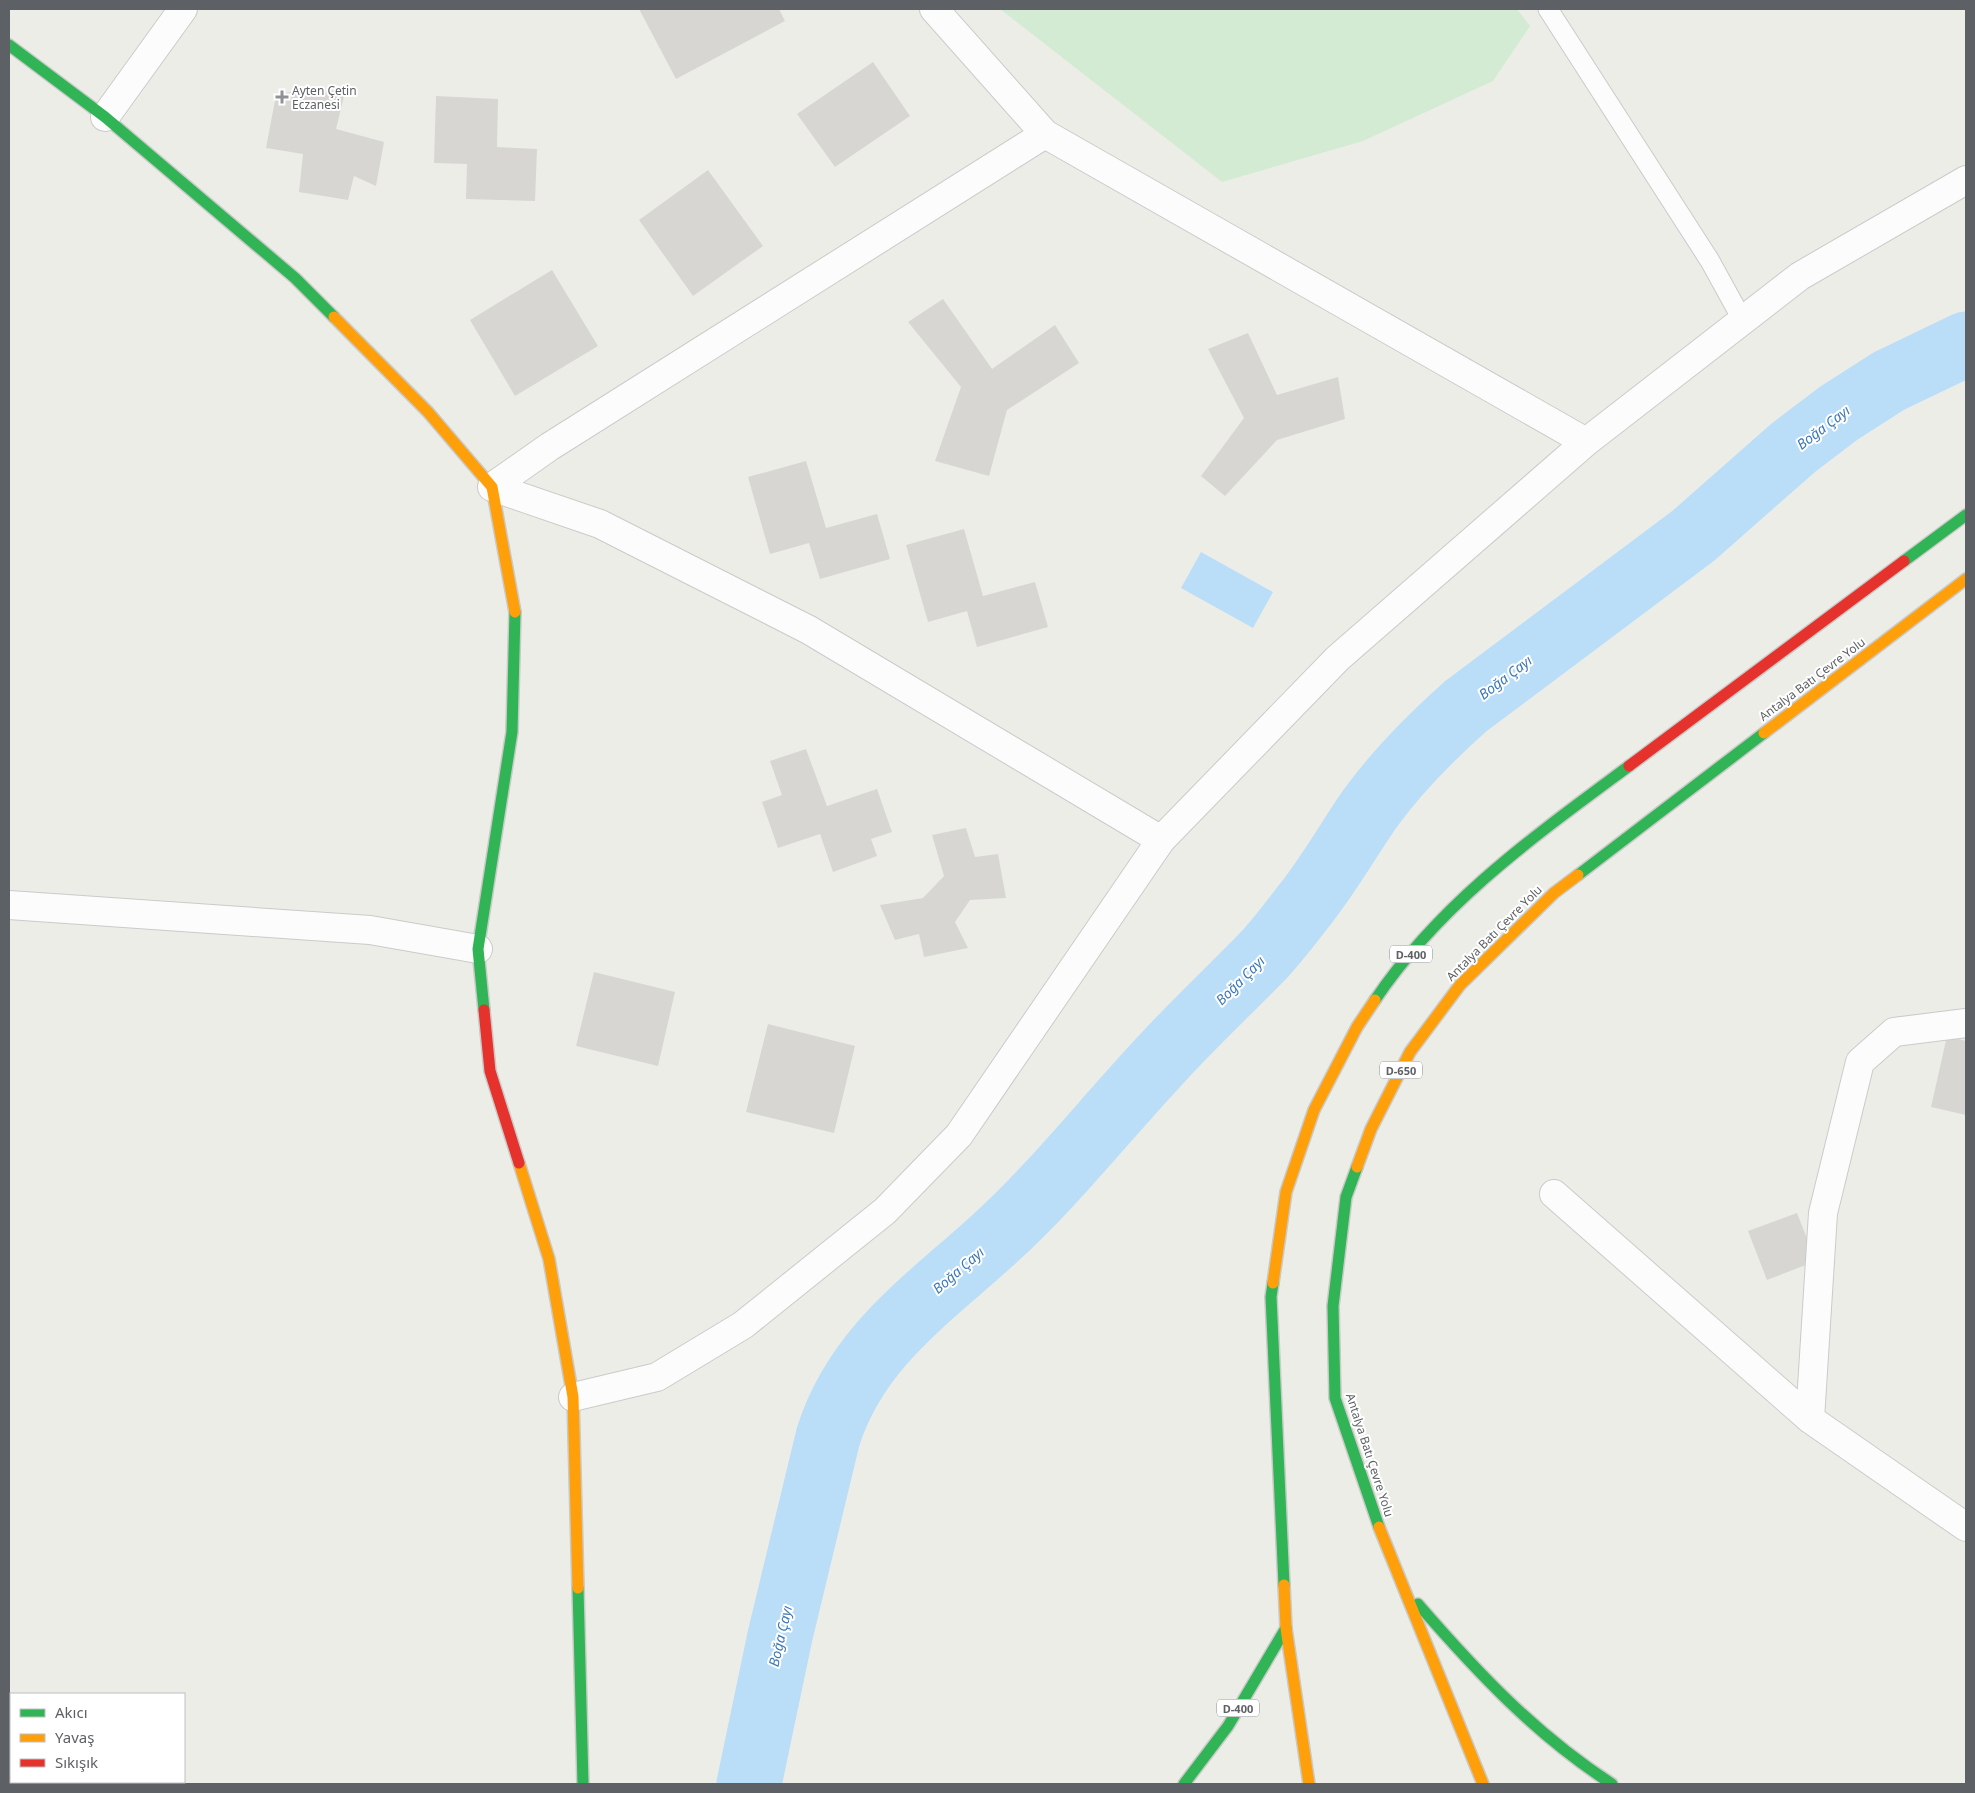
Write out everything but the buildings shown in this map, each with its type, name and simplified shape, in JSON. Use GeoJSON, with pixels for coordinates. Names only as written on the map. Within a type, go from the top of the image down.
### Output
{"type":"FeatureCollection","features":[{"type":"Feature","properties":{"kind":"main road"},"geometry":{"type":"LineString","coordinates":[[9,45],[105,117],[295,278],[428,412],[492,487],[515,614],[512,732],[478,949],[490,1071],[549,1259],[573,1397],[583,1784]]}},
{"type":"Feature","properties":{"kind":"main road","name":"D-400"},"geometry":{"type":"LineString","coordinates":[[1184,1784],[1228,1726],[1286,1628],[1270,1297],[1286,1192],[1314,1110],[1357,1027],[1392,975],[1460,899],[1528,841],[1966,515]]}},
{"type":"Feature","properties":{"kind":"main road","name":"Antalya Batı Çevre Yolu"},"geometry":{"type":"LineString","coordinates":[[1483,1784],[1368,1501],[1335,1398],[1333,1306],[1346,1197],[1371,1129],[1410,1052],[1460,985],[1554,893],[1966,579]]}},
{"type":"Feature","properties":{"kind":"main road"},"geometry":{"type":"LineString","coordinates":[[1404,1588],[1468,1661],[1534,1727],[1612,1784]]}},
{"type":"Feature","properties":{"kind":"main road"},"geometry":{"type":"LineString","coordinates":[[1286,1628],[1309,1784]]}},
{"type":"Feature","properties":{"kind":"street"},"geometry":{"type":"LineString","coordinates":[[105,117],[184,9]]}},
{"type":"Feature","properties":{"kind":"street"},"geometry":{"type":"LineString","coordinates":[[934,9],[1045,134],[1586,442]]}},
{"type":"Feature","properties":{"kind":"street"},"geometry":{"type":"LineString","coordinates":[[492,487],[557,442],[1045,134]]}},
{"type":"Feature","properties":{"kind":"street"},"geometry":{"type":"LineString","coordinates":[[573,1397],[657,1377],[744,1325],[885,1212],[959,1135],[1161,840],[1338,658],[1586,442],[1800,276],[1966,180]]}},
{"type":"Feature","properties":{"kind":"street"},"geometry":{"type":"LineString","coordinates":[[492,487],[600,524],[809,630],[1161,840]]}},
{"type":"Feature","properties":{"kind":"street"},"geometry":{"type":"LineString","coordinates":[[9,904],[370,930],[478,949]]}},
{"type":"Feature","properties":{"kind":"street"},"geometry":{"type":"LineString","coordinates":[[1810,1419],[1823,1213],[1860,1062],[1894,1032],[1966,1023]]}},
{"type":"Feature","properties":{"kind":"street"},"geometry":{"type":"LineString","coordinates":[[1554,1194],[1810,1419],[1966,1527]]}},
{"type":"Feature","properties":{"kind":"lane"},"geometry":{"type":"LineString","coordinates":[[1548,9],[1710,262],[1743,321]]}},
{"type":"Feature","properties":{"kind":"green space"},"geometry":{"type":"Polygon","coordinates":[[[1000,9],[1517,9],[1530,26],[1493,81],[1363,141],[1222,182],[1000,9]]]}},
{"type":"Feature","properties":{"kind":"water"},"geometry":{"type":"Polygon","coordinates":[[[1201,552],[1273,592],[1253,628],[1181,588],[1201,552]]]}},
{"type":"Feature","properties":{"kind":"waterway","name":"Boğa Çayı"},"geometry":{"type":"LineString","coordinates":[[749,1784],[780,1636],[828,1437],[840,1405],[856,1377],[875,1351],[919,1305],[992,1241],[1035,1199],[1169,1051],[1263,956],[1312,895],[1369,810],[1391,782],[1414,755],[1466,706],[1693,536],[1793,448],[1839,413],[1889,381],[1966,344]]}},
{"type":"Feature","properties":{"kind":"traffic: fast"},"geometry":{"type":"LineString","coordinates":[[9,45],[105,117],[295,278],[334,317]]}},
{"type":"Feature","properties":{"kind":"traffic: fast"},"geometry":{"type":"LineString","coordinates":[[1904,561],[1966,515]]}},
{"type":"Feature","properties":{"kind":"traffic: fast"},"geometry":{"type":"LineString","coordinates":[[484,1010],[478,949],[512,732],[515,612]]}},
{"type":"Feature","properties":{"kind":"traffic: fast"},"geometry":{"type":"LineString","coordinates":[[1578,875],[1764,733]]}},
{"type":"Feature","properties":{"kind":"traffic: fast"},"geometry":{"type":"LineString","coordinates":[[1375,1000],[1429,932],[1460,901],[1525,845],[1629,766]]}},
{"type":"Feature","properties":{"kind":"traffic: fast"},"geometry":{"type":"LineString","coordinates":[[1357,1167],[1346,1197],[1333,1306],[1335,1398],[1379,1527]]}},
{"type":"Feature","properties":{"kind":"traffic: fast"},"geometry":{"type":"LineString","coordinates":[[1273,1283],[1271,1297],[1284,1585]]}},
{"type":"Feature","properties":{"kind":"traffic: fast"},"geometry":{"type":"LineString","coordinates":[[578,1588],[583,1784]]}},
{"type":"Feature","properties":{"kind":"traffic: fast"},"geometry":{"type":"LineString","coordinates":[[1418,1604],[1485,1678],[1509,1701],[1558,1745],[1612,1784]]}},
{"type":"Feature","properties":{"kind":"traffic: fast"},"geometry":{"type":"LineString","coordinates":[[1184,1784],[1228,1726],[1286,1628]]}},
{"type":"Feature","properties":{"kind":"traffic: slow"},"geometry":{"type":"LineString","coordinates":[[334,317],[428,412],[492,487],[515,612]]}},
{"type":"Feature","properties":{"kind":"traffic: slow"},"geometry":{"type":"LineString","coordinates":[[1764,733],[1966,579]]}},
{"type":"Feature","properties":{"kind":"traffic: slow"},"geometry":{"type":"LineString","coordinates":[[1357,1167],[1371,1129],[1410,1052],[1460,985],[1554,893],[1578,875]]}},
{"type":"Feature","properties":{"kind":"traffic: slow"},"geometry":{"type":"LineString","coordinates":[[1273,1283],[1286,1192],[1314,1110],[1357,1027],[1375,1000]]}},
{"type":"Feature","properties":{"kind":"traffic: slow"},"geometry":{"type":"LineString","coordinates":[[519,1163],[549,1259],[573,1397],[578,1588]]}},
{"type":"Feature","properties":{"kind":"traffic: slow"},"geometry":{"type":"LineString","coordinates":[[1379,1527],[1483,1784]]}},
{"type":"Feature","properties":{"kind":"traffic: slow"},"geometry":{"type":"LineString","coordinates":[[1284,1585],[1286,1628],[1309,1784]]}},
{"type":"Feature","properties":{"kind":"traffic: jam"},"geometry":{"type":"LineString","coordinates":[[1629,766],[1904,561]]}},
{"type":"Feature","properties":{"kind":"traffic: jam"},"geometry":{"type":"LineString","coordinates":[[484,1010],[490,1071],[519,1163]]}},
{"type":"Feature","properties":{"kind":"place","name":"Ayten Çetin Eczanesi"},"geometry":{"type":"Point","coordinates":[282,97]}}]}
